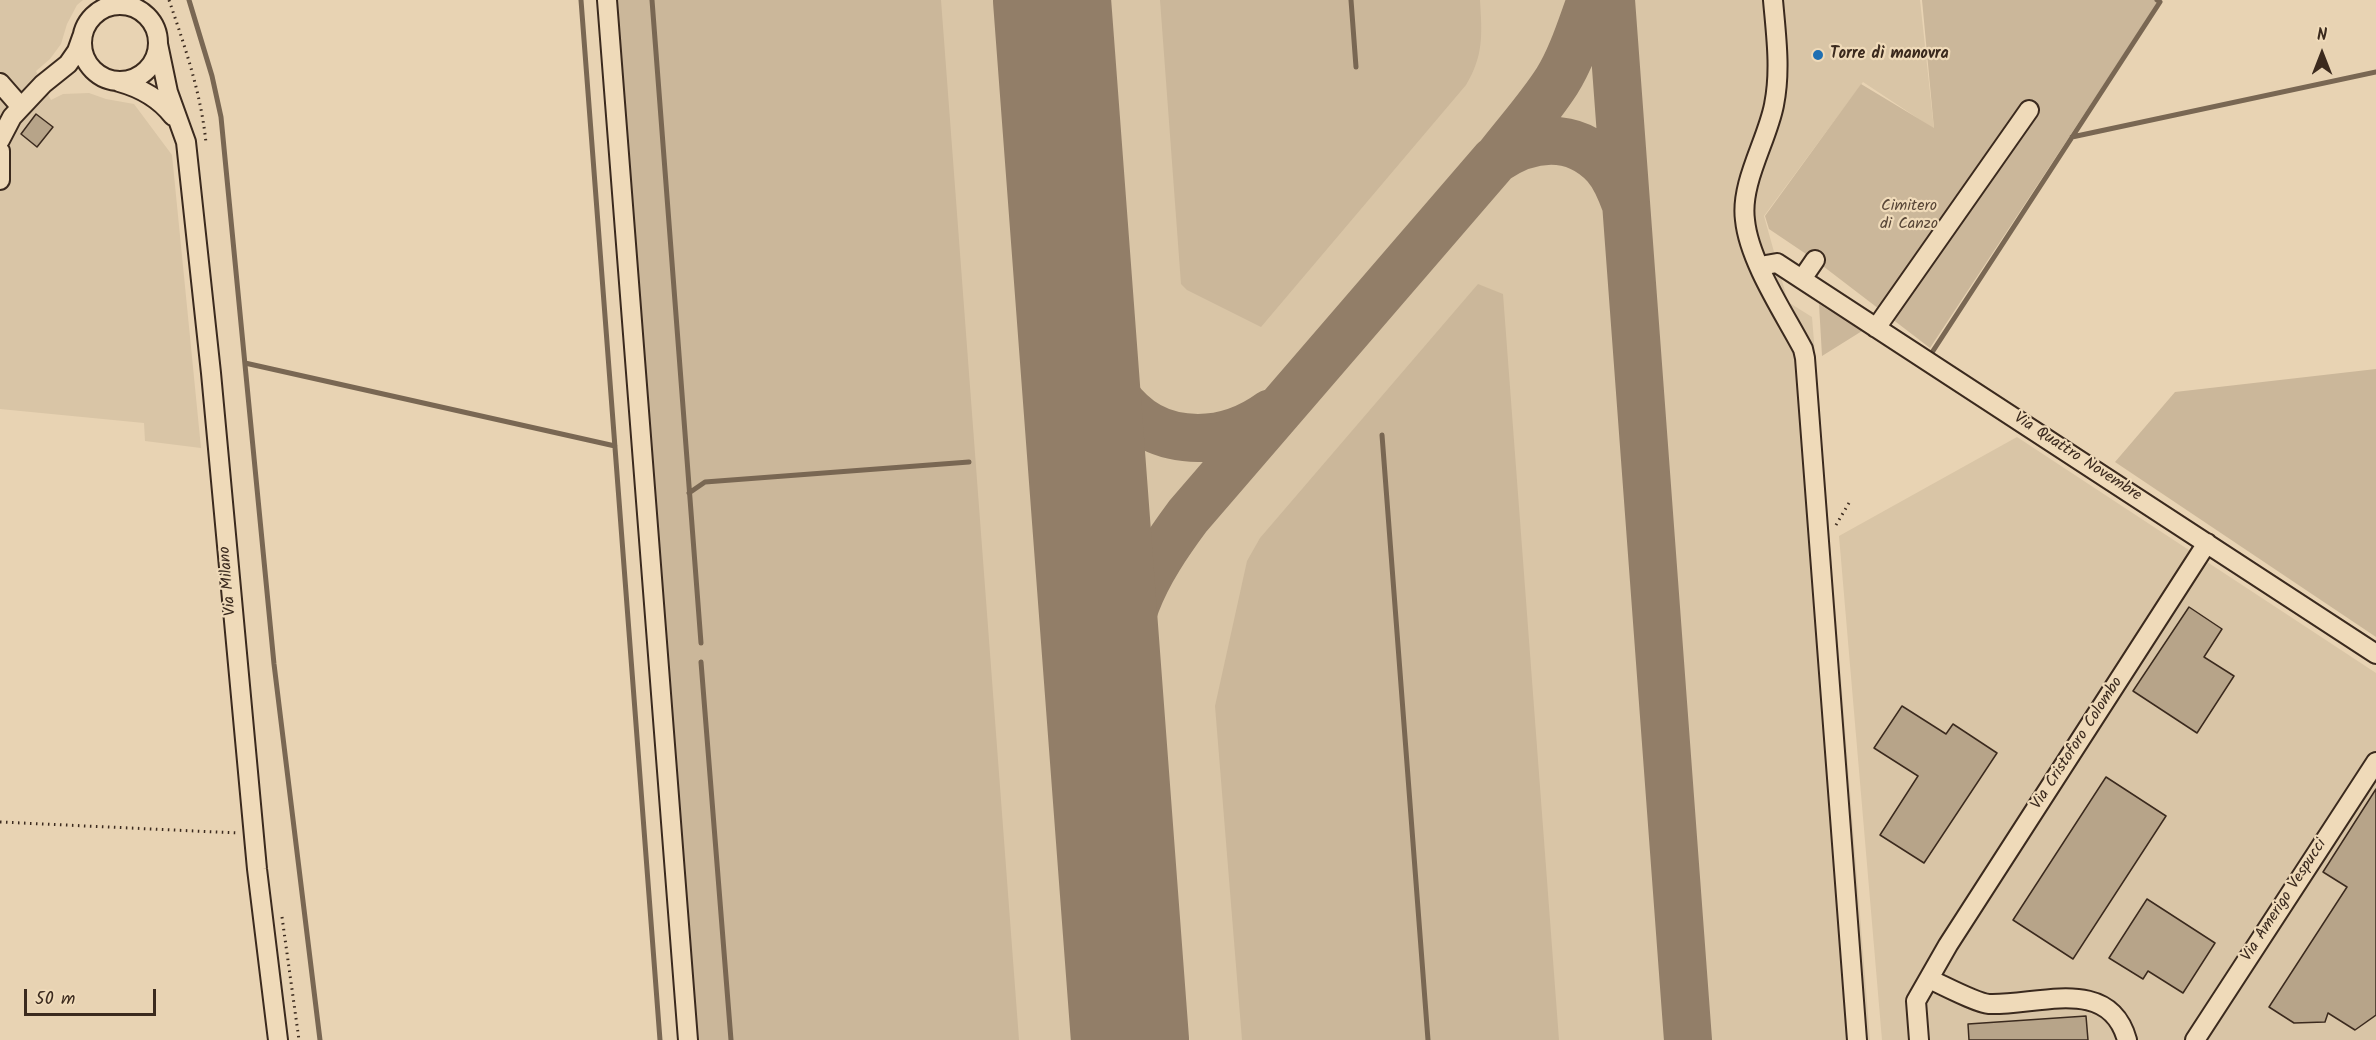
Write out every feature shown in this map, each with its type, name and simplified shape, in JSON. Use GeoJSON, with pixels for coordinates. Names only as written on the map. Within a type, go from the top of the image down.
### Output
{"type":"FeatureCollection","features":[{"type":"Feature","properties":{"kind":"street"},"geometry":{"type":"LineString","coordinates":[[0,140],[4,128],[21,107],[68,64],[77,51],[87,22],[105,0]]}},
{"type":"Feature","properties":{"kind":"street"},"geometry":{"type":"LineString","coordinates":[[50,80],[76,76],[129,80],[146,71],[155,59],[158,44],[157,34],[142,0]]}},
{"type":"Feature","properties":{"kind":"street"},"geometry":{"type":"LineString","coordinates":[[607,0],[688,1040]]}},
{"type":"Feature","properties":{"kind":"street"},"geometry":{"type":"LineString","coordinates":[[1773,0],[1778,79],[1774,108],[1755,166],[1744,220],[1750,243],[1769,264],[1805,358],[1857,1040]]}},
{"type":"Feature","properties":{"kind":"street"},"geometry":{"type":"LineString","coordinates":[[93,15],[106,7],[123,5],[139,10],[151,21]]}},
{"type":"Feature","properties":{"kind":"street"},"geometry":{"type":"LineString","coordinates":[[82,36],[85,60],[93,71],[108,79]]}},
{"type":"Feature","properties":{"kind":"street","name":"Via Milano"},"geometry":{"type":"LineString","coordinates":[[158,44],[165,84],[186,142],[188,154],[254,834],[278,1040]]}},
{"type":"Feature","properties":{"kind":"street","name":"Via Milano"},"geometry":{"type":"LineString","coordinates":[[108,79],[137,88],[153,97],[178,122]]}},
{"type":"Feature","properties":{"kind":"street"},"geometry":{"type":"LineString","coordinates":[[0,83],[21,107]]}},
{"type":"Feature","properties":{"kind":"street"},"geometry":{"type":"LineString","coordinates":[[1876,328],[2029,111]]}},
{"type":"Feature","properties":{"kind":"street"},"geometry":{"type":"LineString","coordinates":[[0,151],[0,180]]}},
{"type":"Feature","properties":{"kind":"street"},"geometry":{"type":"LineString","coordinates":[[1802,279],[1815,260]]}},
{"type":"Feature","properties":{"kind":"street","name":"Via Quattro Novembre"},"geometry":{"type":"LineString","coordinates":[[1769,264],[1802,279],[2376,654]]}},
{"type":"Feature","properties":{"kind":"street","name":"Via Cristoforo Colombo"},"geometry":{"type":"LineString","coordinates":[[1919,1040],[1916,1001],[1948,945],[2207,543]]}},
{"type":"Feature","properties":{"kind":"street","name":"Via Amerigo Vespucci"},"geometry":{"type":"LineString","coordinates":[[2195,1040],[2376,762]]}},
{"type":"Feature","properties":{"kind":"street"},"geometry":{"type":"LineString","coordinates":[[1929,979],[1986,1004],[2079,999],[2096,1002],[2116,1015],[2127,1040]]}},
{"type":"Feature","properties":{"kind":"path"},"geometry":{"type":"LineString","coordinates":[[0,822],[254,834]]}},
{"type":"Feature","properties":{"kind":"shaded area"},"geometry":{"type":"Polygon","coordinates":[[[0,0],[83,0],[77,5],[67,24],[61,44],[50,59],[36,71],[51,100],[63,94],[89,93],[134,104],[172,155],[201,448],[145,441],[144,423],[0,409],[0,0]]]}},
{"type":"Feature","properties":{"kind":"shaded area"},"geometry":{"type":"Polygon","coordinates":[[[597,0],[1920,0],[1934,129],[1863,82],[1764,216],[1788,302],[1812,317],[1870,1040],[678,1040],[597,0]]]}},
{"type":"Feature","properties":{"kind":"shaded area"},"geometry":{"type":"Polygon","coordinates":[[[2017,437],[2376,673],[2376,1040],[1882,1040],[1839,536],[2017,437]]]}},
{"type":"Feature","properties":{"kind":"green space"},"geometry":{"type":"Polygon","coordinates":[[[616,0],[941,0],[1019,1040],[695,1040],[616,0]]]}},
{"type":"Feature","properties":{"kind":"green space"},"geometry":{"type":"Polygon","coordinates":[[[1160,0],[1480,0],[1479,54],[1466,85],[1261,327],[1187,290],[1181,284],[1160,0]]]}},
{"type":"Feature","properties":{"kind":"green space","name":"Cimitero di Canzo"},"geometry":{"type":"Polygon","coordinates":[[[1922,0],[2155,0],[2158,2],[1930,348],[1815,260],[1769,229],[1765,216],[1861,84],[1934,128],[1922,0]]]}},
{"type":"Feature","properties":{"kind":"green space"},"geometry":{"type":"Polygon","coordinates":[[[1478,284],[1503,294],[1559,1040],[1242,1040],[1215,706],[1247,561],[1260,538],[1478,284]]]}},
{"type":"Feature","properties":{"kind":"green space"},"geometry":{"type":"Polygon","coordinates":[[[1819,304],[1862,331],[1822,356],[1819,304]]]}},
{"type":"Feature","properties":{"kind":"green space"},"geometry":{"type":"Polygon","coordinates":[[[2376,369],[2376,637],[2115,462],[2175,392],[2376,369]]]}},
{"type":"Feature","properties":{"kind":"building"},"geometry":{"type":"Polygon","coordinates":[[[36,114],[53,127],[37,147],[21,134],[36,114]]]}},
{"type":"Feature","properties":{"kind":"building"},"geometry":{"type":"Polygon","coordinates":[[[2189,607],[2222,629],[2204,657],[2234,676],[2197,733],[2133,691],[2189,607]]]}},
{"type":"Feature","properties":{"kind":"building"},"geometry":{"type":"Polygon","coordinates":[[[1902,706],[1946,734],[1953,724],[1997,753],[1924,863],[1880,835],[1918,776],[1874,748],[1902,706]]]}},
{"type":"Feature","properties":{"kind":"building"},"geometry":{"type":"Polygon","coordinates":[[[2106,777],[2166,816],[2073,959],[2013,920],[2106,777]]]}},
{"type":"Feature","properties":{"kind":"building"},"geometry":{"type":"Polygon","coordinates":[[[2376,789],[2376,1015],[2355,1030],[2328,1013],[2325,1022],[2294,1023],[2269,1007],[2347,887],[2323,872],[2376,789]]]}},
{"type":"Feature","properties":{"kind":"building"},"geometry":{"type":"Polygon","coordinates":[[[2147,899],[2215,943],[2183,993],[2148,971],[2143,979],[2109,958],[2147,899]]]}},
{"type":"Feature","properties":{"kind":"building"},"geometry":{"type":"Polygon","coordinates":[[[2086,1016],[2088,1040],[1969,1040],[1968,1024],[2086,1016]]]}},
{"type":"Feature","properties":{"kind":"waterway"},"geometry":{"type":"LineString","coordinates":[[189,0],[212,76],[221,117],[274,664],[320,1040]]}},
{"type":"Feature","properties":{"kind":"waterway"},"geometry":{"type":"LineString","coordinates":[[581,0],[660,1040]]}},
{"type":"Feature","properties":{"kind":"waterway"},"geometry":{"type":"LineString","coordinates":[[652,0],[701,643]]}},
{"type":"Feature","properties":{"kind":"waterway"},"geometry":{"type":"LineString","coordinates":[[1351,0],[1356,67]]}},
{"type":"Feature","properties":{"kind":"waterway"},"geometry":{"type":"LineString","coordinates":[[1931,354],[2160,2],[2157,0]]}},
{"type":"Feature","properties":{"kind":"waterway"},"geometry":{"type":"LineString","coordinates":[[2072,137],[2376,72]]}},
{"type":"Feature","properties":{"kind":"waterway"},"geometry":{"type":"LineString","coordinates":[[245,363],[615,446]]}},
{"type":"Feature","properties":{"kind":"waterway"},"geometry":{"type":"LineString","coordinates":[[1382,435],[1428,1040]]}},
{"type":"Feature","properties":{"kind":"waterway"},"geometry":{"type":"LineString","coordinates":[[689,493],[705,482],[969,462]]}},
{"type":"Feature","properties":{"kind":"waterway"},"geometry":{"type":"LineString","coordinates":[[701,662],[731,1040]]}},
{"type":"Feature","properties":{"kind":"taxiway"},"geometry":{"type":"LineString","coordinates":[[1497,159],[1557,81],[1572,52],[1591,0]]}},
{"type":"Feature","properties":{"kind":"taxiway"},"geometry":{"type":"LineString","coordinates":[[1611,0],[1688,1040]]}},
{"type":"Feature","properties":{"kind":"taxiway"},"geometry":{"type":"LineString","coordinates":[[1107,734],[1118,668],[1136,604],[1152,569],[1166,547],[1188,516],[1495,160],[1508,152],[1537,142],[1565,142],[1579,146],[1593,154],[1609,169],[1626,205]]}},
{"type":"Feature","properties":{"kind":"taxiway"},"geometry":{"type":"LineString","coordinates":[[1075,303],[1102,373],[1130,412],[1148,426],[1171,435],[1208,438],[1237,432],[1271,413]]}},
{"type":"Feature","properties":{"kind":"runway"},"geometry":{"type":"LineString","coordinates":[[1052,0],[1130,1040]]}},
{"type":"Feature","properties":{"kind":"place","name":"Torre di manovra"},"geometry":{"type":"Point","coordinates":[1818,55]}}]}
